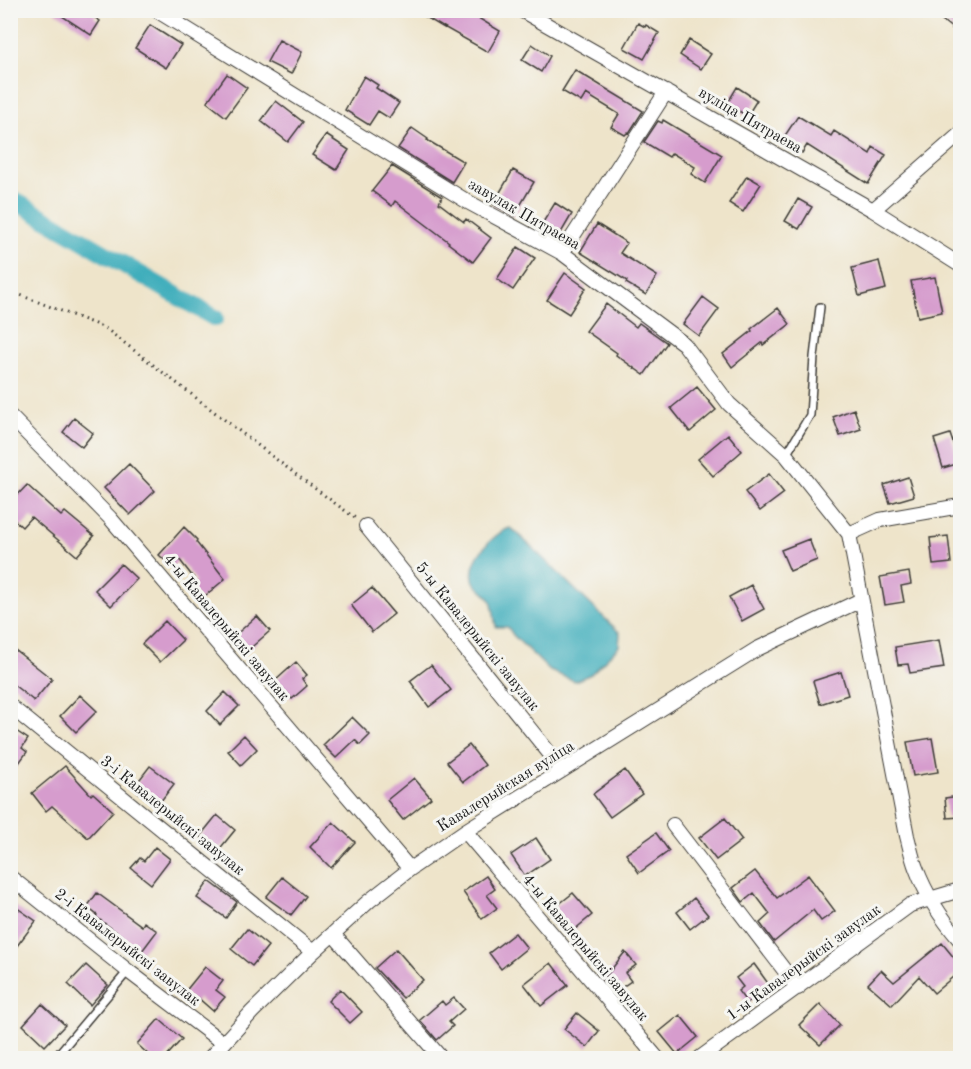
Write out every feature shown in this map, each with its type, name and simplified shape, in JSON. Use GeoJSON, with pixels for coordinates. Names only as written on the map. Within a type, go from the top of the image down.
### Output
{"type":"FeatureCollection","features":[{"type":"Feature","properties":{"kind":"street","name":"завулак Пятраева"},"geometry":{"type":"LineString","coordinates":[[156,10],[468,202],[562,253],[684,344],[729,404],[786,455],[849,534]]}},
{"type":"Feature","properties":{"kind":"street","name":"вуліца Пятраева"},"geometry":{"type":"LineString","coordinates":[[521,10],[873,210],[960,265]]}},
{"type":"Feature","properties":{"kind":"street"},"geometry":{"type":"LineString","coordinates":[[562,253],[666,92]]}},
{"type":"Feature","properties":{"kind":"street"},"geometry":{"type":"LineString","coordinates":[[873,210],[960,134]]}},
{"type":"Feature","properties":{"kind":"street","name":"4-ы Кавалерыйскі завулак"},"geometry":{"type":"LineString","coordinates":[[10,416],[110,518],[410,869]]}},
{"type":"Feature","properties":{"kind":"street"},"geometry":{"type":"LineString","coordinates":[[960,506],[880,520],[849,534],[907,836],[915,867],[929,898],[960,940]]}},
{"type":"Feature","properties":{"kind":"street","name":"5-ы Кавалерыйскі завулак"},"geometry":{"type":"LineString","coordinates":[[366,526],[562,770]]}},
{"type":"Feature","properties":{"kind":"street","name":"Кавалерыйская вуліца"},"geometry":{"type":"LineString","coordinates":[[213,1057],[252,1012],[313,952],[369,901],[410,869],[465,831],[757,649],[861,600]]}},
{"type":"Feature","properties":{"kind":"street","name":"3-і Кавалерыйскі завулак"},"geometry":{"type":"LineString","coordinates":[[10,706],[313,952]]}},
{"type":"Feature","properties":{"kind":"street"},"geometry":{"type":"LineString","coordinates":[[673,825],[798,987]]}},
{"type":"Feature","properties":{"kind":"street","name":"4-ы Кавалерыйскі завулак"},"geometry":{"type":"LineString","coordinates":[[465,831],[657,1059]]}},
{"type":"Feature","properties":{"kind":"street","name":"2-і Кавалерыйскі завулак"},"geometry":{"type":"LineString","coordinates":[[10,878],[223,1043]]}},
{"type":"Feature","properties":{"kind":"street","name":"1-ы Кавалерыйскі завулак"},"geometry":{"type":"LineString","coordinates":[[700,1059],[910,905],[960,890]]}},
{"type":"Feature","properties":{"kind":"street"},"geometry":{"type":"LineString","coordinates":[[333,934],[441,1059]]}},
{"type":"Feature","properties":{"kind":"lane"},"geometry":{"type":"LineString","coordinates":[[786,455],[810,415],[820,307]]}},
{"type":"Feature","properties":{"kind":"lane"},"geometry":{"type":"LineString","coordinates":[[55,1059],[128,971]]}},
{"type":"Feature","properties":{"kind":"path"},"geometry":{"type":"LineString","coordinates":[[10,291],[105,328],[294,474],[366,526]]}},
{"type":"Feature","properties":{"kind":"water"},"geometry":{"type":"Polygon","coordinates":[[[510,528],[620,633],[619,646],[591,674],[575,681],[550,671],[513,635],[508,627],[496,627],[491,602],[474,582],[474,566],[477,557],[489,542],[510,528]]]}},
{"type":"Feature","properties":{"kind":"building"},"geometry":{"type":"Polygon","coordinates":[[[53,10],[98,10],[94,17],[100,21],[91,35],[53,10]]]}},
{"type":"Feature","properties":{"kind":"building"},"geometry":{"type":"Polygon","coordinates":[[[414,10],[465,10],[500,31],[488,52],[414,10]]]}},
{"type":"Feature","properties":{"kind":"building"},"geometry":{"type":"Polygon","coordinates":[[[930,10],[960,10],[960,35],[930,10]]]}},
{"type":"Feature","properties":{"kind":"building"},"geometry":{"type":"Polygon","coordinates":[[[638,23],[659,33],[644,59],[624,48],[638,23]]]}},
{"type":"Feature","properties":{"kind":"building"},"geometry":{"type":"Polygon","coordinates":[[[150,25],[181,45],[166,68],[135,48],[150,25]]]}},
{"type":"Feature","properties":{"kind":"building"},"geometry":{"type":"Polygon","coordinates":[[[279,40],[302,52],[291,74],[267,62],[279,40]]]}},
{"type":"Feature","properties":{"kind":"building"},"geometry":{"type":"Polygon","coordinates":[[[689,40],[711,54],[701,69],[680,55],[689,40]]]}},
{"type":"Feature","properties":{"kind":"building"},"geometry":{"type":"Polygon","coordinates":[[[532,44],[550,56],[541,72],[522,60],[532,44]]]}},
{"type":"Feature","properties":{"kind":"building"},"geometry":{"type":"Polygon","coordinates":[[[575,70],[643,111],[629,133],[625,135],[611,127],[619,114],[586,94],[581,102],[562,91],[575,70]]]}},
{"type":"Feature","properties":{"kind":"building"},"geometry":{"type":"Polygon","coordinates":[[[227,74],[247,88],[226,117],[207,102],[227,74]]]}},
{"type":"Feature","properties":{"kind":"building"},"geometry":{"type":"Polygon","coordinates":[[[364,76],[378,85],[376,88],[399,103],[389,118],[378,111],[369,125],[345,110],[364,76]]]}},
{"type":"Feature","properties":{"kind":"building"},"geometry":{"type":"Polygon","coordinates":[[[737,87],[757,100],[747,116],[727,104],[737,87]]]}},
{"type":"Feature","properties":{"kind":"building"},"geometry":{"type":"Polygon","coordinates":[[[276,101],[303,122],[288,142],[261,121],[276,101]]]}},
{"type":"Feature","properties":{"kind":"building"},"geometry":{"type":"Polygon","coordinates":[[[798,116],[831,136],[834,131],[870,154],[873,147],[886,155],[868,184],[807,145],[802,153],[782,140],[798,116]]]}},
{"type":"Feature","properties":{"kind":"building"},"geometry":{"type":"Polygon","coordinates":[[[663,120],[722,155],[705,183],[691,174],[695,167],[672,153],[669,157],[644,142],[658,121],[662,123],[663,120]]]}},
{"type":"Feature","properties":{"kind":"building"},"geometry":{"type":"Polygon","coordinates":[[[412,128],[427,140],[464,162],[452,182],[398,148],[412,128]]]}},
{"type":"Feature","properties":{"kind":"building"},"geometry":{"type":"Polygon","coordinates":[[[326,135],[349,150],[336,170],[312,155],[326,135]]]}},
{"type":"Feature","properties":{"kind":"building"},"geometry":{"type":"Polygon","coordinates":[[[392,166],[442,197],[439,203],[464,222],[466,219],[491,238],[473,262],[395,201],[392,206],[372,191],[392,166]]]}},
{"type":"Feature","properties":{"kind":"building"},"geometry":{"type":"Polygon","coordinates":[[[513,170],[534,182],[514,216],[493,204],[513,170]]]}},
{"type":"Feature","properties":{"kind":"building"},"geometry":{"type":"Polygon","coordinates":[[[747,176],[761,184],[743,212],[729,203],[747,176]]]}},
{"type":"Feature","properties":{"kind":"building"},"geometry":{"type":"Polygon","coordinates":[[[798,199],[812,207],[799,229],[785,221],[798,199]]]}},
{"type":"Feature","properties":{"kind":"building"},"geometry":{"type":"Polygon","coordinates":[[[555,203],[572,214],[558,238],[540,227],[555,203]]]}},
{"type":"Feature","properties":{"kind":"building"},"geometry":{"type":"Polygon","coordinates":[[[597,224],[627,243],[620,253],[657,276],[646,295],[580,252],[597,224]]]}},
{"type":"Feature","properties":{"kind":"building"},"geometry":{"type":"Polygon","coordinates":[[[518,247],[535,258],[513,290],[497,279],[518,247]]]}},
{"type":"Feature","properties":{"kind":"building"},"geometry":{"type":"Polygon","coordinates":[[[879,261],[886,289],[859,296],[852,268],[879,261]]]}},
{"type":"Feature","properties":{"kind":"building"},"geometry":{"type":"Polygon","coordinates":[[[565,273],[586,288],[569,314],[547,300],[565,273]]]}},
{"type":"Feature","properties":{"kind":"building"},"geometry":{"type":"Polygon","coordinates":[[[935,277],[942,312],[918,317],[911,281],[935,277]]]}},
{"type":"Feature","properties":{"kind":"building"},"geometry":{"type":"Polygon","coordinates":[[[703,297],[719,309],[699,336],[683,324],[703,297]]]}},
{"type":"Feature","properties":{"kind":"building"},"geometry":{"type":"Polygon","coordinates":[[[606,304],[636,327],[639,323],[667,343],[644,375],[586,331],[606,304]]]}},
{"type":"Feature","properties":{"kind":"building"},"geometry":{"type":"Polygon","coordinates":[[[778,308],[790,324],[732,367],[723,354],[778,308]]]}},
{"type":"Feature","properties":{"kind":"building"},"geometry":{"type":"Polygon","coordinates":[[[697,387],[716,410],[690,432],[671,408],[697,387]]]}},
{"type":"Feature","properties":{"kind":"building"},"geometry":{"type":"Polygon","coordinates":[[[854,409],[861,429],[840,436],[833,417],[854,409]]]}},
{"type":"Feature","properties":{"kind":"building"},"geometry":{"type":"Polygon","coordinates":[[[74,418],[93,433],[82,447],[63,432],[74,418]]]}},
{"type":"Feature","properties":{"kind":"building"},"geometry":{"type":"Polygon","coordinates":[[[728,434],[742,451],[713,476],[698,459],[728,434]]]}},
{"type":"Feature","properties":{"kind":"building"},"geometry":{"type":"Polygon","coordinates":[[[950,434],[960,463],[943,468],[934,439],[950,434]]]}},
{"type":"Feature","properties":{"kind":"building"},"geometry":{"type":"Polygon","coordinates":[[[129,464],[155,491],[130,515],[104,488],[129,464]]]}},
{"type":"Feature","properties":{"kind":"building"},"geometry":{"type":"Polygon","coordinates":[[[769,474],[784,493],[760,511],[745,492],[769,474]]]}},
{"type":"Feature","properties":{"kind":"building"},"geometry":{"type":"Polygon","coordinates":[[[908,477],[914,496],[890,503],[884,485],[908,477]]]}},
{"type":"Feature","properties":{"kind":"building"},"geometry":{"type":"Polygon","coordinates":[[[27,485],[61,516],[65,512],[94,536],[77,556],[31,517],[22,527],[10,516],[10,503],[27,485]]]}},
{"type":"Feature","properties":{"kind":"building"},"geometry":{"type":"Polygon","coordinates":[[[184,527],[197,540],[196,542],[225,579],[200,600],[189,587],[196,581],[179,559],[172,567],[159,555],[184,527]]]}},
{"type":"Feature","properties":{"kind":"building"},"geometry":{"type":"Polygon","coordinates":[[[948,536],[951,563],[933,565],[930,538],[948,536]]]}},
{"type":"Feature","properties":{"kind":"building"},"geometry":{"type":"Polygon","coordinates":[[[809,539],[817,560],[790,571],[781,550],[809,539]]]}},
{"type":"Feature","properties":{"kind":"building"},"geometry":{"type":"Polygon","coordinates":[[[121,564],[137,579],[111,606],[95,590],[121,564]]]}},
{"type":"Feature","properties":{"kind":"building"},"geometry":{"type":"Polygon","coordinates":[[[909,572],[911,584],[901,586],[904,602],[885,605],[880,577],[909,572]]]}},
{"type":"Feature","properties":{"kind":"building"},"geometry":{"type":"Polygon","coordinates":[[[751,585],[764,609],[742,621],[729,597],[751,585]]]}},
{"type":"Feature","properties":{"kind":"building"},"geometry":{"type":"Polygon","coordinates":[[[372,588],[394,614],[372,632],[351,605],[372,588]]]}},
{"type":"Feature","properties":{"kind":"building"},"geometry":{"type":"Polygon","coordinates":[[[257,616],[270,631],[246,652],[233,637],[257,616]]]}},
{"type":"Feature","properties":{"kind":"building"},"geometry":{"type":"Polygon","coordinates":[[[165,621],[183,640],[160,662],[142,644],[165,621]]]}},
{"type":"Feature","properties":{"kind":"building"},"geometry":{"type":"Polygon","coordinates":[[[939,640],[944,668],[910,673],[908,664],[898,665],[895,647],[939,640]]]}},
{"type":"Feature","properties":{"kind":"building"},"geometry":{"type":"Polygon","coordinates":[[[10,646],[52,679],[34,701],[10,682],[10,646]]]}},
{"type":"Feature","properties":{"kind":"building"},"geometry":{"type":"Polygon","coordinates":[[[296,662],[307,675],[302,679],[307,686],[292,699],[275,681],[296,662]]]}},
{"type":"Feature","properties":{"kind":"building"},"geometry":{"type":"Polygon","coordinates":[[[431,665],[451,690],[429,707],[410,681],[431,665]]]}},
{"type":"Feature","properties":{"kind":"building"},"geometry":{"type":"Polygon","coordinates":[[[841,672],[848,695],[820,704],[813,681],[841,672]]]}},
{"type":"Feature","properties":{"kind":"building"},"geometry":{"type":"Polygon","coordinates":[[[225,692],[239,706],[220,725],[207,711],[225,692]]]}},
{"type":"Feature","properties":{"kind":"building"},"geometry":{"type":"Polygon","coordinates":[[[80,695],[97,711],[76,732],[60,716],[80,695]]]}},
{"type":"Feature","properties":{"kind":"building"},"geometry":{"type":"Polygon","coordinates":[[[352,717],[370,735],[360,745],[355,740],[336,758],[323,745],[352,717]]]}},
{"type":"Feature","properties":{"kind":"building"},"geometry":{"type":"Polygon","coordinates":[[[10,727],[28,739],[22,748],[27,752],[10,775],[10,727]]]}},
{"type":"Feature","properties":{"kind":"building"},"geometry":{"type":"Polygon","coordinates":[[[244,735],[257,749],[241,765],[228,751],[244,735]]]}},
{"type":"Feature","properties":{"kind":"building"},"geometry":{"type":"Polygon","coordinates":[[[932,738],[938,772],[913,776],[907,742],[932,738]]]}},
{"type":"Feature","properties":{"kind":"building"},"geometry":{"type":"Polygon","coordinates":[[[469,745],[485,765],[463,782],[447,762],[469,745]]]}},
{"type":"Feature","properties":{"kind":"building"},"geometry":{"type":"Polygon","coordinates":[[[65,766],[91,795],[93,793],[113,811],[88,838],[52,806],[46,811],[32,793],[65,766]]]}},
{"type":"Feature","properties":{"kind":"building"},"geometry":{"type":"Polygon","coordinates":[[[150,766],[174,784],[157,806],[133,788],[150,766]]]}},
{"type":"Feature","properties":{"kind":"building"},"geometry":{"type":"Polygon","coordinates":[[[625,770],[642,794],[610,817],[593,794],[625,770]]]}},
{"type":"Feature","properties":{"kind":"building"},"geometry":{"type":"Polygon","coordinates":[[[414,778],[431,798],[403,820],[387,800],[414,778]]]}},
{"type":"Feature","properties":{"kind":"building"},"geometry":{"type":"Polygon","coordinates":[[[960,796],[960,817],[947,818],[945,798],[960,796]]]}},
{"type":"Feature","properties":{"kind":"building"},"geometry":{"type":"Polygon","coordinates":[[[217,815],[235,830],[218,851],[200,836],[217,815]]]}},
{"type":"Feature","properties":{"kind":"building"},"geometry":{"type":"Polygon","coordinates":[[[725,818],[742,840],[716,860],[699,838],[725,818]]]}},
{"type":"Feature","properties":{"kind":"building"},"geometry":{"type":"Polygon","coordinates":[[[333,822],[355,842],[331,868],[310,847],[333,822]]]}},
{"type":"Feature","properties":{"kind":"building"},"geometry":{"type":"Polygon","coordinates":[[[656,833],[669,851],[639,873],[626,854],[656,833]]]}},
{"type":"Feature","properties":{"kind":"building"},"geometry":{"type":"Polygon","coordinates":[[[536,838],[550,859],[525,876],[511,855],[536,838]]]}},
{"type":"Feature","properties":{"kind":"building"},"geometry":{"type":"Polygon","coordinates":[[[155,847],[170,859],[151,884],[131,868],[140,858],[144,861],[155,847]]]}},
{"type":"Feature","properties":{"kind":"building"},"geometry":{"type":"Polygon","coordinates":[[[755,871],[777,898],[808,875],[835,911],[821,921],[813,910],[774,942],[760,923],[770,914],[754,893],[743,902],[733,888],[755,871]]]}},
{"type":"Feature","properties":{"kind":"building"},"geometry":{"type":"Polygon","coordinates":[[[486,876],[495,889],[487,895],[497,908],[482,919],[463,892],[486,876]]]}},
{"type":"Feature","properties":{"kind":"building"},"geometry":{"type":"Polygon","coordinates":[[[282,877],[306,896],[291,915],[266,897],[282,877]]]}},
{"type":"Feature","properties":{"kind":"building"},"geometry":{"type":"Polygon","coordinates":[[[209,881],[237,902],[226,918],[197,898],[209,881]]]}},
{"type":"Feature","properties":{"kind":"building"},"geometry":{"type":"Polygon","coordinates":[[[97,893],[142,926],[144,922],[157,931],[139,955],[127,947],[130,942],[96,917],[97,915],[87,907],[97,893]]]}},
{"type":"Feature","properties":{"kind":"building"},"geometry":{"type":"Polygon","coordinates":[[[573,893],[592,915],[568,935],[549,912],[573,893]]]}},
{"type":"Feature","properties":{"kind":"building"},"geometry":{"type":"Polygon","coordinates":[[[694,898],[708,915],[690,929],[677,912],[694,898]]]}},
{"type":"Feature","properties":{"kind":"building"},"geometry":{"type":"Polygon","coordinates":[[[10,903],[36,921],[10,955],[10,903]]]}},
{"type":"Feature","properties":{"kind":"building"},"geometry":{"type":"Polygon","coordinates":[[[247,929],[268,946],[252,966],[231,949],[247,929]]]}},
{"type":"Feature","properties":{"kind":"building"},"geometry":{"type":"Polygon","coordinates":[[[515,933],[527,948],[501,969],[489,953],[515,933]]]}},
{"type":"Feature","properties":{"kind":"building"},"geometry":{"type":"Polygon","coordinates":[[[942,943],[960,965],[960,971],[934,993],[919,976],[892,1005],[868,984],[881,970],[894,982],[942,943]]]}},
{"type":"Feature","properties":{"kind":"building"},"geometry":{"type":"Polygon","coordinates":[[[396,949],[423,980],[403,998],[375,968],[396,949]]]}},
{"type":"Feature","properties":{"kind":"building"},"geometry":{"type":"Polygon","coordinates":[[[625,952],[636,965],[625,973],[631,981],[615,992],[610,984],[608,986],[603,980],[625,952]]]}},
{"type":"Feature","properties":{"kind":"building"},"geometry":{"type":"Polygon","coordinates":[[[551,963],[568,985],[541,1006],[524,984],[551,963]]]}},
{"type":"Feature","properties":{"kind":"building"},"geometry":{"type":"Polygon","coordinates":[[[754,964],[770,986],[747,1003],[738,991],[743,987],[736,978],[754,964]]]}},
{"type":"Feature","properties":{"kind":"building"},"geometry":{"type":"Polygon","coordinates":[[[86,965],[108,985],[90,1005],[68,984],[86,965]]]}},
{"type":"Feature","properties":{"kind":"building"},"geometry":{"type":"Polygon","coordinates":[[[205,967],[223,981],[216,990],[225,997],[213,1011],[198,998],[195,1003],[184,993],[205,967]]]}},
{"type":"Feature","properties":{"kind":"building"},"geometry":{"type":"Polygon","coordinates":[[[340,989],[362,1012],[350,1023],[328,1001],[340,989]]]}},
{"type":"Feature","properties":{"kind":"building"},"geometry":{"type":"Polygon","coordinates":[[[454,998],[464,1009],[449,1022],[453,1026],[437,1040],[420,1020],[442,1001],[445,1005],[454,998]]]}},
{"type":"Feature","properties":{"kind":"building"},"geometry":{"type":"Polygon","coordinates":[[[42,1004],[65,1025],[45,1046],[23,1025],[42,1004]]]}},
{"type":"Feature","properties":{"kind":"building"},"geometry":{"type":"Polygon","coordinates":[[[820,1004],[840,1025],[820,1045],[799,1025],[820,1004]]]}},
{"type":"Feature","properties":{"kind":"building"},"geometry":{"type":"Polygon","coordinates":[[[577,1013],[599,1031],[587,1047],[564,1029],[577,1013]]]}},
{"type":"Feature","properties":{"kind":"building"},"geometry":{"type":"Polygon","coordinates":[[[680,1015],[698,1037],[677,1054],[659,1032],[680,1015]]]}},
{"type":"Feature","properties":{"kind":"building"},"geometry":{"type":"Polygon","coordinates":[[[159,1019],[182,1039],[164,1059],[153,1059],[137,1044],[159,1019]]]}},
{"type":"Feature","properties":{"kind":"waterway"},"geometry":{"type":"LineString","coordinates":[[10,198],[215,318]]}}]}
